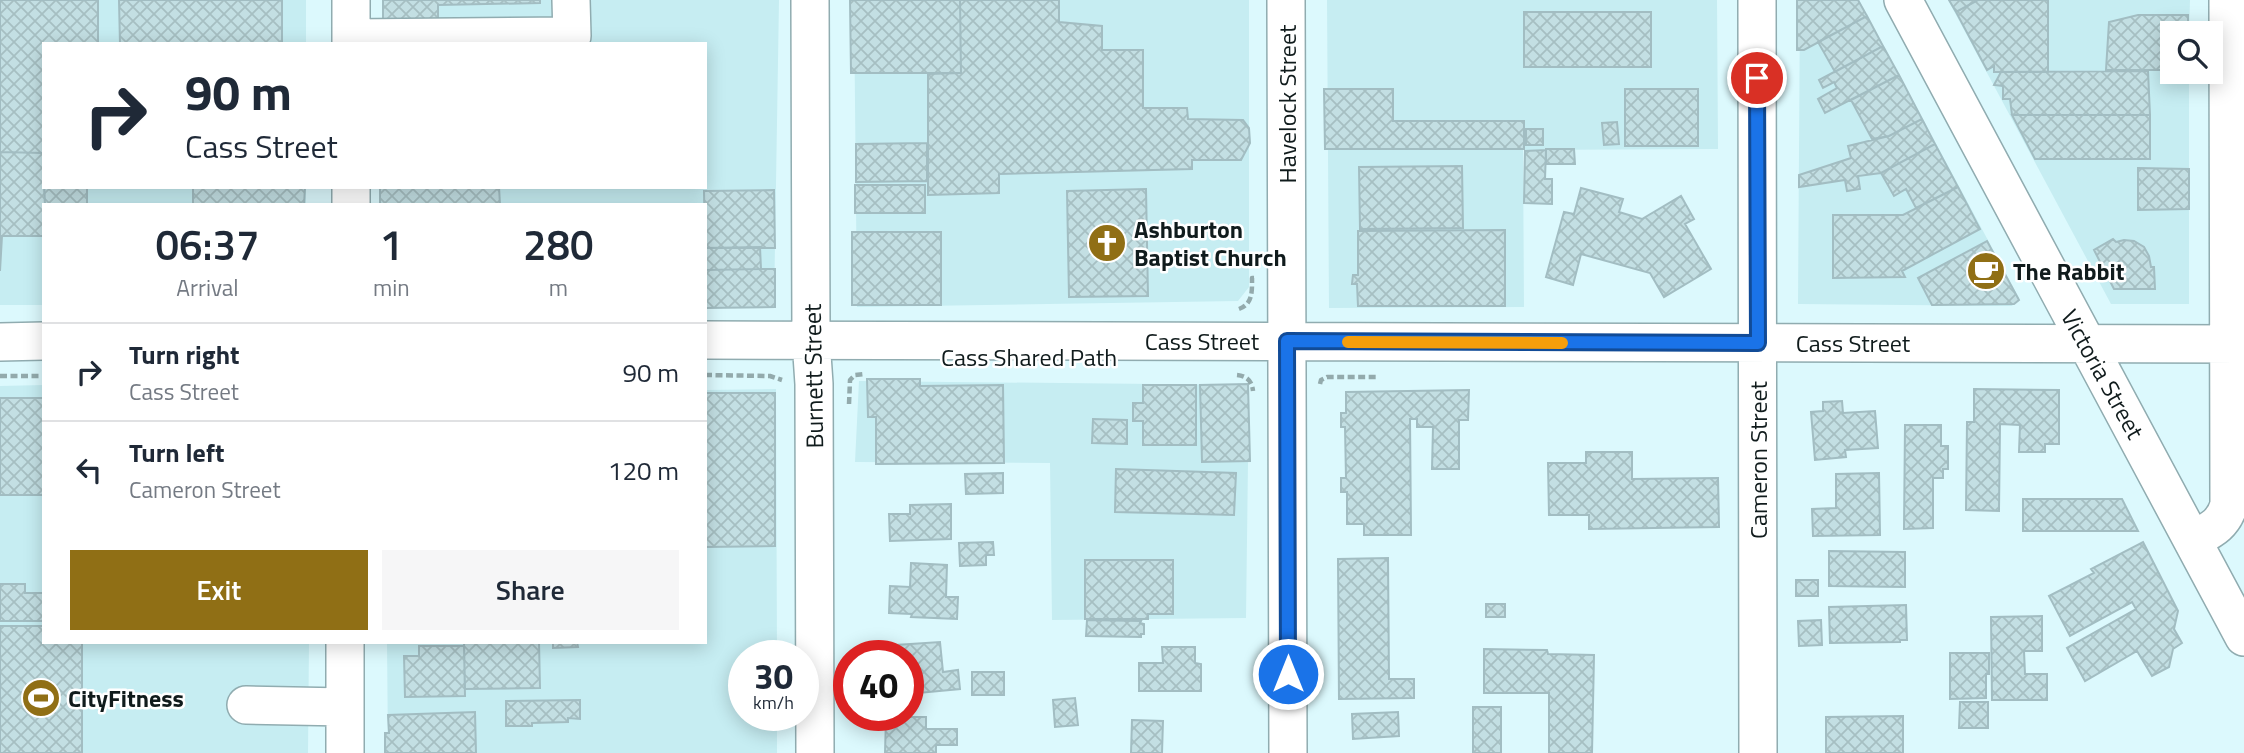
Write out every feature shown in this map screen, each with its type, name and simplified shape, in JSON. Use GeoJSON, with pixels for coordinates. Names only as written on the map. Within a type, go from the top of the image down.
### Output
{"type":"FeatureCollection","features":[{"type":"Feature","properties":{"kind":"street"},"geometry":{"type":"LineString","coordinates":[[351,0],[351,41],[572,36],[571,0]]}},
{"type":"Feature","properties":{"kind":"street","name":"Burnett Street"},"geometry":{"type":"LineString","coordinates":[[810,0],[815,753]]}},
{"type":"Feature","properties":{"kind":"street","name":"Havelock Street"},"geometry":{"type":"LineString","coordinates":[[1286,0],[1288,753]]}},
{"type":"Feature","properties":{"kind":"street","name":"Cameron Street"},"geometry":{"type":"LineString","coordinates":[[1757,0],[1758,753]]}},
{"type":"Feature","properties":{"kind":"street","name":"Victoria Street"},"geometry":{"type":"LineString","coordinates":[[1903,0],[2244,637]]}},
{"type":"Feature","properties":{"kind":"street"},"geometry":{"type":"LineString","coordinates":[[2193,540],[2215,528],[2229,505],[2236,344],[2228,0]]}},
{"type":"Feature","properties":{"kind":"street","name":"Cass Street"},"geometry":{"type":"LineString","coordinates":[[707,340],[2236,344]]}},
{"type":"Feature","properties":{"kind":"street"},"geometry":{"type":"LineString","coordinates":[[0,342],[42,341]]}},
{"type":"Feature","properties":{"kind":"street"},"geometry":{"type":"LineString","coordinates":[[345,644],[345,753]]}},
{"type":"Feature","properties":{"kind":"street"},"geometry":{"type":"LineString","coordinates":[[246,705],[345,706]]}},
{"type":"Feature","properties":{"kind":"path"},"geometry":{"type":"LineString","coordinates":[[1227,309],[1239,309],[1248,303],[1252,278],[1261,278]]}},
{"type":"Feature","properties":{"kind":"path"},"geometry":{"type":"LineString","coordinates":[[849,404],[851,377],[871,374]]}},
{"type":"Feature","properties":{"kind":"path"},"geometry":{"type":"LineString","coordinates":[[1226,374],[1247,378],[1252,384],[1253,398]]}},
{"type":"Feature","properties":{"kind":"path"},"geometry":{"type":"LineString","coordinates":[[707,375],[770,376],[777,377],[784,385]]}},
{"type":"Feature","properties":{"kind":"path"},"geometry":{"type":"LineString","coordinates":[[0,376],[42,376]]}},
{"type":"Feature","properties":{"kind":"path"},"geometry":{"type":"LineString","coordinates":[[1320,397],[1320,382],[1323,378],[1378,377]]}},
{"type":"Feature","properties":{"kind":"shaded area"},"geometry":{"type":"Polygon","coordinates":[[[0,0],[306,0],[306,42],[42,42],[42,189],[306,189],[306,203],[42,203],[42,305],[0,305],[0,0]]]}},
{"type":"Feature","properties":{"kind":"shaded area"},"geometry":{"type":"Polygon","coordinates":[[[384,0],[779,0],[774,306],[707,306],[707,203],[383,203],[383,189],[707,189],[707,42],[384,42],[384,0]]]}},
{"type":"Feature","properties":{"kind":"shaded area"},"geometry":{"type":"Polygon","coordinates":[[[854,0],[1249,0],[1249,287],[1238,301],[857,307],[854,0]]]}},
{"type":"Feature","properties":{"kind":"shaded area"},"geometry":{"type":"Polygon","coordinates":[[[1327,0],[1717,0],[1718,149],[1523,150],[1524,307],[1329,308],[1327,0]]]}},
{"type":"Feature","properties":{"kind":"shaded area"},"geometry":{"type":"Polygon","coordinates":[[[1800,0],[1859,0],[2019,298],[2012,306],[1798,304],[1800,0]]]}},
{"type":"Feature","properties":{"kind":"shaded area"},"geometry":{"type":"Polygon","coordinates":[[[1948,0],[2190,0],[2189,21],[2160,21],[2160,84],[2189,84],[2189,304],[2111,304],[1948,0]]]}},
{"type":"Feature","properties":{"kind":"shaded area"},"geometry":{"type":"Polygon","coordinates":[[[859,381],[1249,385],[1246,618],[1052,620],[1050,463],[855,462],[859,381]]]}},
{"type":"Feature","properties":{"kind":"shaded area"},"geometry":{"type":"Polygon","coordinates":[[[42,385],[42,644],[309,644],[308,753],[0,753],[0,386],[42,385]]]}},
{"type":"Feature","properties":{"kind":"shaded area"},"geometry":{"type":"Polygon","coordinates":[[[776,389],[777,640],[728,640],[728,731],[777,731],[777,753],[388,753],[387,644],[707,644],[707,390],[776,389]]]}},
{"type":"Feature","properties":{"kind":"building"},"geometry":{"type":"Polygon","coordinates":[[[0,0],[98,0],[98,42],[42,42],[42,153],[0,152],[0,0]]]}},
{"type":"Feature","properties":{"kind":"building"},"geometry":{"type":"Polygon","coordinates":[[[119,0],[282,0],[282,42],[120,42],[119,0]]]}},
{"type":"Feature","properties":{"kind":"building"},"geometry":{"type":"Polygon","coordinates":[[[383,0],[540,0],[540,3],[438,5],[438,25],[383,26],[383,0]]]}},
{"type":"Feature","properties":{"kind":"building"},"geometry":{"type":"Polygon","coordinates":[[[850,0],[960,0],[961,73],[851,73],[850,0]]]}},
{"type":"Feature","properties":{"kind":"building"},"geometry":{"type":"Polygon","coordinates":[[[960,0],[1059,0],[1059,22],[1102,26],[1102,50],[1143,50],[1143,108],[1187,108],[1188,119],[1243,120],[1249,128],[1250,143],[1241,160],[1192,160],[1192,169],[999,174],[999,193],[928,195],[928,74],[961,73],[960,0]]]}},
{"type":"Feature","properties":{"kind":"building"},"geometry":{"type":"Polygon","coordinates":[[[1797,0],[1858,0],[1867,16],[1804,50],[1797,50],[1797,0]]]}},
{"type":"Feature","properties":{"kind":"building"},"geometry":{"type":"Polygon","coordinates":[[[1949,0],[1978,0],[1956,12],[1949,0]]]}},
{"type":"Feature","properties":{"kind":"building"},"geometry":{"type":"Polygon","coordinates":[[[1978,0],[2048,0],[2048,72],[1994,72],[1994,66],[1987,70],[1956,12],[1978,0]]]}},
{"type":"Feature","properties":{"kind":"building"},"geometry":{"type":"Polygon","coordinates":[[[1524,12],[1651,12],[1651,67],[1524,67],[1524,12]]]}},
{"type":"Feature","properties":{"kind":"building"},"geometry":{"type":"Polygon","coordinates":[[[2138,15],[2188,15],[2188,21],[2160,21],[2160,70],[2106,70],[2109,22],[2138,15]]]}},
{"type":"Feature","properties":{"kind":"building"},"geometry":{"type":"Polygon","coordinates":[[[1867,16],[1883,46],[1835,72],[1818,42],[1867,16]]]}},
{"type":"Feature","properties":{"kind":"building"},"geometry":{"type":"Polygon","coordinates":[[[1883,46],[1899,75],[1825,113],[1818,99],[1837,88],[1834,82],[1823,88],[1819,80],[1883,46]]]}},
{"type":"Feature","properties":{"kind":"building"},"geometry":{"type":"Polygon","coordinates":[[[2148,71],[2150,115],[2012,115],[2010,99],[2003,99],[2003,86],[1994,85],[2001,72],[2148,71]]]}},
{"type":"Feature","properties":{"kind":"building"},"geometry":{"type":"Polygon","coordinates":[[[1899,75],[1922,119],[1889,136],[1872,139],[1851,100],[1899,75]]]}},
{"type":"Feature","properties":{"kind":"building"},"geometry":{"type":"Polygon","coordinates":[[[1324,89],[1393,89],[1393,121],[1524,121],[1524,149],[1325,149],[1324,89]]]}},
{"type":"Feature","properties":{"kind":"building"},"geometry":{"type":"Polygon","coordinates":[[[1625,89],[1698,89],[1698,146],[1625,146],[1625,89]]]}},
{"type":"Feature","properties":{"kind":"building"},"geometry":{"type":"Polygon","coordinates":[[[2012,115],[2150,115],[2150,159],[2035,159],[2012,115]]]}},
{"type":"Feature","properties":{"kind":"building"},"geometry":{"type":"Polygon","coordinates":[[[1922,119],[1935,144],[1881,173],[1858,176],[1860,189],[1847,191],[1845,180],[1799,187],[1799,175],[1851,158],[1848,146],[1889,136],[1922,119]]]}},
{"type":"Feature","properties":{"kind":"building"},"geometry":{"type":"Polygon","coordinates":[[[1617,122],[1619,144],[1604,145],[1602,123],[1617,122]]]}},
{"type":"Feature","properties":{"kind":"building"},"geometry":{"type":"Polygon","coordinates":[[[1526,129],[1543,129],[1543,145],[1526,145],[1526,129]]]}},
{"type":"Feature","properties":{"kind":"building"},"geometry":{"type":"Polygon","coordinates":[[[927,143],[927,181],[856,182],[856,144],[927,143]]]}},
{"type":"Feature","properties":{"kind":"building"},"geometry":{"type":"Polygon","coordinates":[[[1935,144],[1958,187],[1916,208],[1906,189],[1894,196],[1881,173],[1935,144]]]}},
{"type":"Feature","properties":{"kind":"building"},"geometry":{"type":"Polygon","coordinates":[[[1546,149],[1574,149],[1575,164],[1546,164],[1546,149]]]}},
{"type":"Feature","properties":{"kind":"building"},"geometry":{"type":"Polygon","coordinates":[[[1546,150],[1545,179],[1552,179],[1552,204],[1524,203],[1525,151],[1546,150]]]}},
{"type":"Feature","properties":{"kind":"building"},"geometry":{"type":"Polygon","coordinates":[[[0,152],[42,153],[42,189],[44,189],[45,203],[42,203],[42,236],[2,236],[0,271],[0,152]]]}},
{"type":"Feature","properties":{"kind":"building"},"geometry":{"type":"Polygon","coordinates":[[[1462,166],[1463,228],[1360,229],[1359,167],[1462,166]]]}},
{"type":"Feature","properties":{"kind":"building"},"geometry":{"type":"Polygon","coordinates":[[[2138,168],[2189,169],[2189,209],[2138,210],[2138,168]]]}},
{"type":"Feature","properties":{"kind":"building"},"geometry":{"type":"Polygon","coordinates":[[[855,185],[925,185],[925,213],[855,213],[855,185]]]}},
{"type":"Feature","properties":{"kind":"building"},"geometry":{"type":"Polygon","coordinates":[[[1958,187],[1980,229],[1902,271],[1905,277],[1833,278],[1833,215],[1903,215],[1958,187]]]}},
{"type":"Feature","properties":{"kind":"building"},"geometry":{"type":"Polygon","coordinates":[[[1581,188],[1623,199],[1619,212],[1642,219],[1681,196],[1694,219],[1685,224],[1711,269],[1664,297],[1650,273],[1581,254],[1573,285],[1546,277],[1564,212],[1574,214],[1581,188]]]}},
{"type":"Feature","properties":{"kind":"building"},"geometry":{"type":"Polygon","coordinates":[[[44,189],[87,189],[87,203],[45,203],[44,189]]]}},
{"type":"Feature","properties":{"kind":"building"},"geometry":{"type":"Polygon","coordinates":[[[193,189],[305,189],[304,203],[193,203],[193,189]]]}},
{"type":"Feature","properties":{"kind":"building"},"geometry":{"type":"Polygon","coordinates":[[[380,189],[499,189],[500,203],[380,203],[380,189]]]}},
{"type":"Feature","properties":{"kind":"building","name":"Ashburton Baptist Church"},"geometry":{"type":"Polygon","coordinates":[[[1146,189],[1148,296],[1069,297],[1067,191],[1146,189]]]}},
{"type":"Feature","properties":{"kind":"building"},"geometry":{"type":"Polygon","coordinates":[[[774,190],[775,248],[707,248],[707,203],[704,203],[704,191],[774,190]]]}},
{"type":"Feature","properties":{"kind":"building"},"geometry":{"type":"Polygon","coordinates":[[[1505,230],[1505,306],[1358,306],[1357,284],[1352,284],[1353,275],[1358,275],[1358,231],[1505,230]]]}},
{"type":"Feature","properties":{"kind":"building"},"geometry":{"type":"Polygon","coordinates":[[[852,232],[941,232],[941,305],[852,305],[852,232]]]}},
{"type":"Feature","properties":{"kind":"building"},"geometry":{"type":"Polygon","coordinates":[[[2113,239],[2116,242],[2134,241],[2144,247],[2151,267],[2154,267],[2155,289],[2114,289],[2094,250],[2113,239]]]}},
{"type":"Feature","properties":{"kind":"building"},"geometry":{"type":"Polygon","coordinates":[[[1987,241],[2019,300],[2014,304],[1932,305],[1918,278],[1987,241]]]}},
{"type":"Feature","properties":{"kind":"building"},"geometry":{"type":"Polygon","coordinates":[[[760,247],[761,269],[707,270],[707,248],[760,247]]]}},
{"type":"Feature","properties":{"kind":"building"},"geometry":{"type":"Polygon","coordinates":[[[775,269],[775,307],[707,308],[707,270],[775,269]]]}},
{"type":"Feature","properties":{"kind":"building"},"geometry":{"type":"Polygon","coordinates":[[[867,379],[920,379],[920,386],[1003,385],[1004,463],[876,464],[876,417],[868,417],[867,379]]]}},
{"type":"Feature","properties":{"kind":"building"},"geometry":{"type":"Polygon","coordinates":[[[1248,384],[1250,461],[1202,462],[1200,385],[1248,384]]]}},
{"type":"Feature","properties":{"kind":"building"},"geometry":{"type":"Polygon","coordinates":[[[1143,385],[1196,385],[1196,445],[1143,445],[1143,421],[1133,421],[1133,403],[1143,403],[1143,385]]]}},
{"type":"Feature","properties":{"kind":"building"},"geometry":{"type":"Polygon","coordinates":[[[1974,389],[2059,390],[2059,444],[2045,444],[2045,452],[2019,452],[2020,425],[2000,424],[1999,511],[1966,510],[1967,422],[1974,422],[1974,389]]]}},
{"type":"Feature","properties":{"kind":"building"},"geometry":{"type":"Polygon","coordinates":[[[1469,390],[1468,420],[1459,420],[1459,469],[1432,469],[1433,427],[1417,427],[1417,419],[1410,419],[1411,535],[1364,535],[1364,524],[1347,524],[1347,492],[1341,492],[1341,478],[1346,478],[1345,427],[1341,427],[1341,413],[1346,413],[1346,392],[1469,390]]]}},
{"type":"Feature","properties":{"kind":"building"},"geometry":{"type":"Polygon","coordinates":[[[707,393],[775,393],[775,546],[707,547],[707,393]]]}},
{"type":"Feature","properties":{"kind":"building"},"geometry":{"type":"Polygon","coordinates":[[[0,398],[42,398],[42,495],[0,495],[0,398]]]}},
{"type":"Feature","properties":{"kind":"building"},"geometry":{"type":"Polygon","coordinates":[[[1842,401],[1843,413],[1875,411],[1878,448],[1845,450],[1846,457],[1815,460],[1811,412],[1823,411],[1823,402],[1842,401]]]}},
{"type":"Feature","properties":{"kind":"building"},"geometry":{"type":"Polygon","coordinates":[[[1093,419],[1127,420],[1127,444],[1092,443],[1093,419]]]}},
{"type":"Feature","properties":{"kind":"building"},"geometry":{"type":"Polygon","coordinates":[[[1905,425],[1941,425],[1941,446],[1948,446],[1948,469],[1943,469],[1943,478],[1933,478],[1933,528],[1904,529],[1905,425]]]}},
{"type":"Feature","properties":{"kind":"building"},"geometry":{"type":"Polygon","coordinates":[[[1586,452],[1632,452],[1632,479],[1718,478],[1719,527],[1589,529],[1589,515],[1549,515],[1548,463],[1586,463],[1586,452]]]}},
{"type":"Feature","properties":{"kind":"building"},"geometry":{"type":"Polygon","coordinates":[[[1116,469],[1236,473],[1234,515],[1115,512],[1116,469]]]}},
{"type":"Feature","properties":{"kind":"building"},"geometry":{"type":"Polygon","coordinates":[[[1003,473],[1003,493],[966,494],[965,474],[1003,473]]]}},
{"type":"Feature","properties":{"kind":"building"},"geometry":{"type":"Polygon","coordinates":[[[1879,473],[1880,535],[1813,536],[1812,509],[1836,508],[1836,474],[1879,473]]]}},
{"type":"Feature","properties":{"kind":"building"},"geometry":{"type":"Polygon","coordinates":[[[2023,499],[2122,499],[2138,531],[2023,531],[2023,499]]]}},
{"type":"Feature","properties":{"kind":"building"},"geometry":{"type":"Polygon","coordinates":[[[951,504],[951,539],[890,541],[889,514],[910,514],[910,505],[951,504]]]}},
{"type":"Feature","properties":{"kind":"building"},"geometry":{"type":"Polygon","coordinates":[[[993,542],[994,555],[986,555],[986,565],[960,566],[959,543],[993,542]]]}},
{"type":"Feature","properties":{"kind":"building"},"geometry":{"type":"Polygon","coordinates":[[[2143,542],[2178,611],[2174,629],[2182,643],[2173,649],[2169,667],[2152,676],[2137,651],[2085,681],[2067,648],[2136,609],[2132,602],[2070,636],[2049,596],[2094,573],[2091,569],[2143,542]]]}},
{"type":"Feature","properties":{"kind":"building"},"geometry":{"type":"Polygon","coordinates":[[[1829,551],[1905,552],[1905,587],[1829,586],[1829,551]]]}},
{"type":"Feature","properties":{"kind":"building"},"geometry":{"type":"Polygon","coordinates":[[[1388,558],[1389,679],[1414,679],[1414,698],[1339,699],[1338,559],[1388,558]]]}},
{"type":"Feature","properties":{"kind":"building"},"geometry":{"type":"Polygon","coordinates":[[[1085,560],[1173,560],[1173,614],[1148,614],[1148,619],[1085,619],[1085,560]]]}},
{"type":"Feature","properties":{"kind":"building"},"geometry":{"type":"Polygon","coordinates":[[[911,563],[947,565],[946,597],[958,597],[957,619],[889,613],[890,586],[910,587],[911,563]]]}},
{"type":"Feature","properties":{"kind":"building"},"geometry":{"type":"Polygon","coordinates":[[[1796,580],[1818,580],[1818,596],[1796,596],[1796,580]]]}},
{"type":"Feature","properties":{"kind":"building"},"geometry":{"type":"Polygon","coordinates":[[[0,584],[25,584],[25,593],[42,593],[42,621],[0,621],[0,584]]]}},
{"type":"Feature","properties":{"kind":"building"},"geometry":{"type":"Polygon","coordinates":[[[1486,604],[1505,604],[1505,617],[1486,617],[1486,604]]]}},
{"type":"Feature","properties":{"kind":"building"},"geometry":{"type":"Polygon","coordinates":[[[1906,605],[1907,640],[1830,643],[1829,607],[1906,605]]]}},
{"type":"Feature","properties":{"kind":"building"},"geometry":{"type":"Polygon","coordinates":[[[2042,616],[2042,651],[2024,651],[2025,674],[2047,674],[2047,700],[1992,700],[1991,617],[2042,616]]]}},
{"type":"Feature","properties":{"kind":"building"},"geometry":{"type":"Polygon","coordinates":[[[1087,620],[1141,621],[1140,623],[1144,624],[1144,634],[1141,634],[1141,637],[1086,636],[1087,620]]]}},
{"type":"Feature","properties":{"kind":"building"},"geometry":{"type":"Polygon","coordinates":[[[1821,620],[1822,645],[1799,646],[1798,621],[1821,620]]]}},
{"type":"Feature","properties":{"kind":"building","name":"CityFitness"},"geometry":{"type":"Polygon","coordinates":[[[0,626],[42,626],[42,644],[82,644],[82,753],[0,753],[0,626]]]}},
{"type":"Feature","properties":{"kind":"building"},"geometry":{"type":"Polygon","coordinates":[[[940,642],[943,672],[958,670],[960,689],[924,692],[924,643],[940,642]]]}},
{"type":"Feature","properties":{"kind":"building"},"geometry":{"type":"Polygon","coordinates":[[[464,644],[539,644],[540,688],[465,689],[464,644]]]}},
{"type":"Feature","properties":{"kind":"building"},"geometry":{"type":"Polygon","coordinates":[[[553,644],[577,644],[578,647],[553,648],[553,644]]]}},
{"type":"Feature","properties":{"kind":"building"},"geometry":{"type":"Polygon","coordinates":[[[419,646],[464,646],[465,696],[405,697],[404,656],[419,656],[419,646]]]}},
{"type":"Feature","properties":{"kind":"building"},"geometry":{"type":"Polygon","coordinates":[[[1162,647],[1195,647],[1195,663],[1201,664],[1201,691],[1139,691],[1139,663],[1163,663],[1162,647]]]}},
{"type":"Feature","properties":{"kind":"building"},"geometry":{"type":"Polygon","coordinates":[[[1484,649],[1547,650],[1548,654],[1594,655],[1592,753],[1549,753],[1549,693],[1484,693],[1484,649]]]}},
{"type":"Feature","properties":{"kind":"building"},"geometry":{"type":"Polygon","coordinates":[[[1950,653],[1989,653],[1986,698],[1950,699],[1950,653]]]}},
{"type":"Feature","properties":{"kind":"building"},"geometry":{"type":"Polygon","coordinates":[[[972,672],[1004,672],[1004,695],[972,695],[972,672]]]}},
{"type":"Feature","properties":{"kind":"building"},"geometry":{"type":"Polygon","coordinates":[[[1075,698],[1078,725],[1055,727],[1053,700],[1075,698]]]}},
{"type":"Feature","properties":{"kind":"building"},"geometry":{"type":"Polygon","coordinates":[[[580,700],[580,719],[532,723],[532,726],[506,726],[506,701],[580,700]]]}},
{"type":"Feature","properties":{"kind":"building"},"geometry":{"type":"Polygon","coordinates":[[[1960,702],[1988,702],[1988,728],[1959,728],[1960,702]]]}},
{"type":"Feature","properties":{"kind":"building"},"geometry":{"type":"Polygon","coordinates":[[[1473,707],[1501,707],[1501,753],[1473,753],[1473,707]]]}},
{"type":"Feature","properties":{"kind":"building"},"geometry":{"type":"Polygon","coordinates":[[[475,712],[476,753],[385,753],[385,733],[389,733],[388,715],[475,712]]]}},
{"type":"Feature","properties":{"kind":"building"},"geometry":{"type":"Polygon","coordinates":[[[1398,712],[1399,736],[1353,739],[1352,714],[1398,712]]]}},
{"type":"Feature","properties":{"kind":"building"},"geometry":{"type":"Polygon","coordinates":[[[1903,716],[1903,753],[1826,753],[1826,717],[1903,716]]]}},
{"type":"Feature","properties":{"kind":"building"},"geometry":{"type":"Polygon","coordinates":[[[924,717],[926,729],[957,729],[957,745],[936,745],[936,753],[885,753],[886,731],[924,731],[924,717]]]}},
{"type":"Feature","properties":{"kind":"building"},"geometry":{"type":"Polygon","coordinates":[[[1132,720],[1163,721],[1162,753],[1131,753],[1132,720]]]}},
{"type":"Feature","properties":{"kind":"slow traffic"},"geometry":{"type":"LineString","coordinates":[[1348,342],[1562,343]]}},
{"type":"Feature","properties":{"kind":"place","name":"Ashburton Baptist Church"},"geometry":{"type":"Point","coordinates":[1107,243]}},
{"type":"Feature","properties":{"kind":"place","name":"The Rabbit"},"geometry":{"type":"Point","coordinates":[1986,271]}},
{"type":"Feature","properties":{"kind":"place","name":"CityFitness"},"geometry":{"type":"Point","coordinates":[41,698]}},
{"type":"Feature","properties":{"kind":"route"},"geometry":{"type":"LineString","coordinates":[[1288,674],[1287,341],[1758,343],[1757,78]]}}]}
